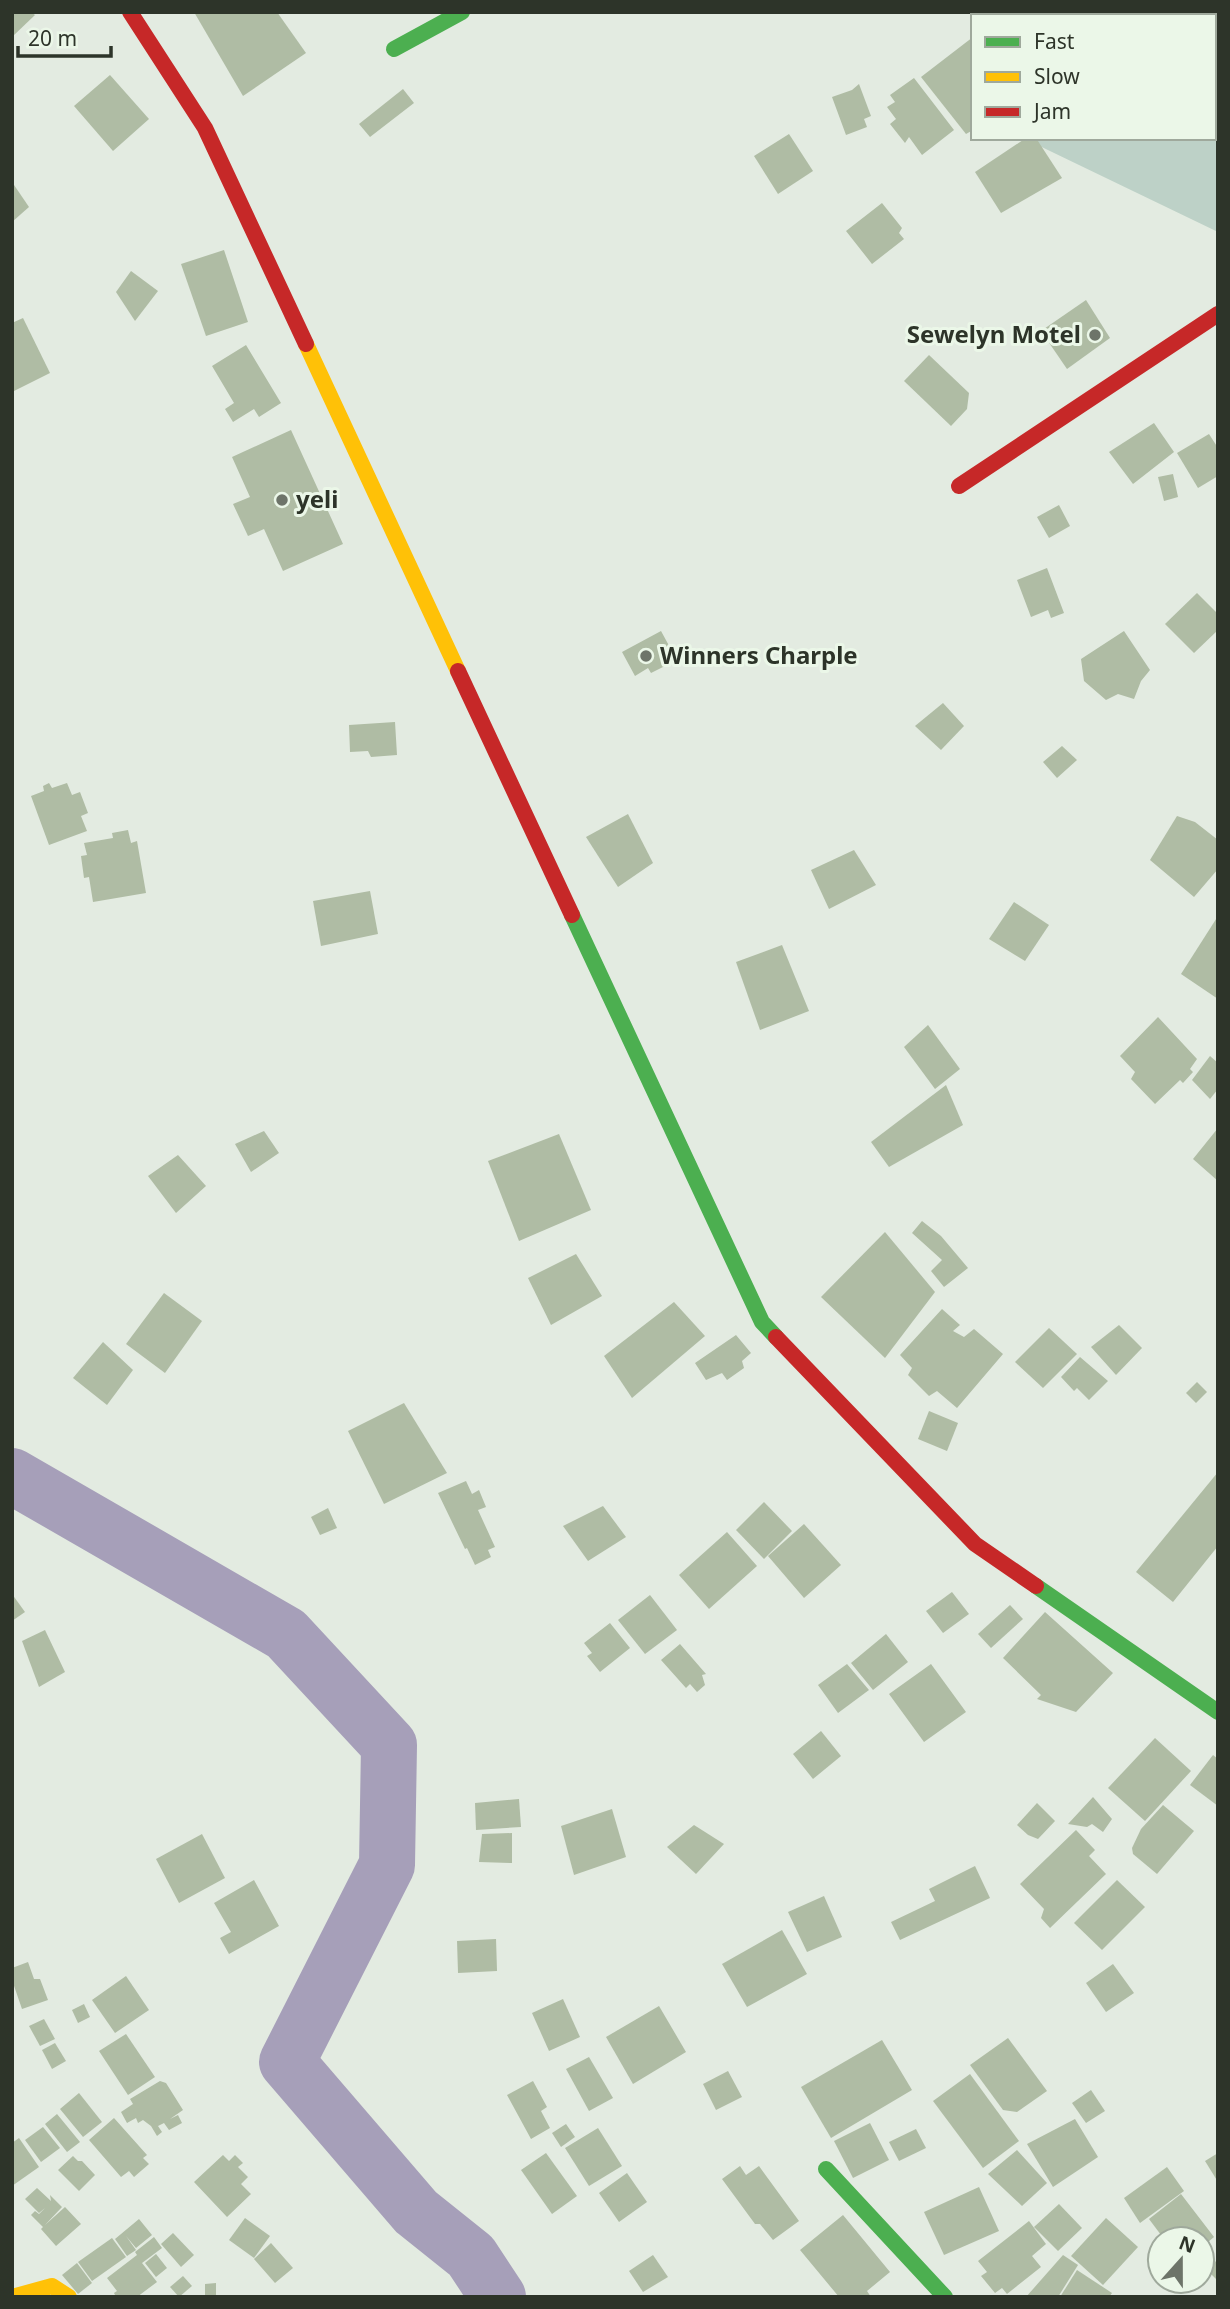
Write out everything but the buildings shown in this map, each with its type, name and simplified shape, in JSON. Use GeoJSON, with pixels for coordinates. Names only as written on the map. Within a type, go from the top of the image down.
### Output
{"type":"FeatureCollection","features":[{"type":"Feature","properties":{"kind":"street"},"geometry":{"type":"LineString","coordinates":[[130,12],[205,128],[762,1322],[975,1544],[1218,1712]]}},
{"type":"Feature","properties":{"kind":"street"},"geometry":{"type":"LineString","coordinates":[[394,49],[462,12]]}},
{"type":"Feature","properties":{"kind":"street"},"geometry":{"type":"LineString","coordinates":[[959,485],[1218,314]]}},
{"type":"Feature","properties":{"kind":"street"},"geometry":{"type":"LineString","coordinates":[[826,2169],[945,2297]]}},
{"type":"Feature","properties":{"kind":"street"},"geometry":{"type":"LineString","coordinates":[[12,2297],[52,2286],[69,2297]]}},
{"type":"Feature","properties":{"kind":"green space"},"geometry":{"type":"Polygon","coordinates":[[[1218,12],[1218,232],[1027,140],[1216,140],[1216,14],[1027,14],[1218,12]]]}},
{"type":"Feature","properties":{"kind":"waterway"},"geometry":{"type":"LineString","coordinates":[[12,1476],[286,1634],[389,1745],[387,1865],[287,2062],[416,2212],[471,2256],[498,2297]]}},
{"type":"Feature","properties":{"kind":"traffic: fast"},"geometry":{"type":"LineString","coordinates":[[394,49],[462,12]]}},
{"type":"Feature","properties":{"kind":"traffic: fast"},"geometry":{"type":"LineString","coordinates":[[572,915],[762,1322],[776,1337]]}},
{"type":"Feature","properties":{"kind":"traffic: fast"},"geometry":{"type":"LineString","coordinates":[[1036,1586],[1218,1712]]}},
{"type":"Feature","properties":{"kind":"traffic: fast"},"geometry":{"type":"LineString","coordinates":[[826,2169],[945,2297]]}},
{"type":"Feature","properties":{"kind":"traffic: slow"},"geometry":{"type":"LineString","coordinates":[[306,344],[458,671]]}},
{"type":"Feature","properties":{"kind":"traffic: slow"},"geometry":{"type":"LineString","coordinates":[[12,2297],[52,2286],[69,2297]]}},
{"type":"Feature","properties":{"kind":"traffic: jam"},"geometry":{"type":"LineString","coordinates":[[130,12],[205,128],[306,344]]}},
{"type":"Feature","properties":{"kind":"traffic: jam"},"geometry":{"type":"LineString","coordinates":[[959,486],[1218,314]]}},
{"type":"Feature","properties":{"kind":"traffic: jam"},"geometry":{"type":"LineString","coordinates":[[458,671],[572,915]]}},
{"type":"Feature","properties":{"kind":"traffic: jam"},"geometry":{"type":"LineString","coordinates":[[776,1337],[975,1544],[1036,1586]]}},
{"type":"Feature","properties":{"kind":"place","name":"Sewelyn Motel"},"geometry":{"type":"Point","coordinates":[1095,335]}},
{"type":"Feature","properties":{"kind":"place","name":"yeli"},"geometry":{"type":"Point","coordinates":[282,500]}},
{"type":"Feature","properties":{"kind":"place","name":"Winners Charple"},"geometry":{"type":"Point","coordinates":[646,656]}}]}
